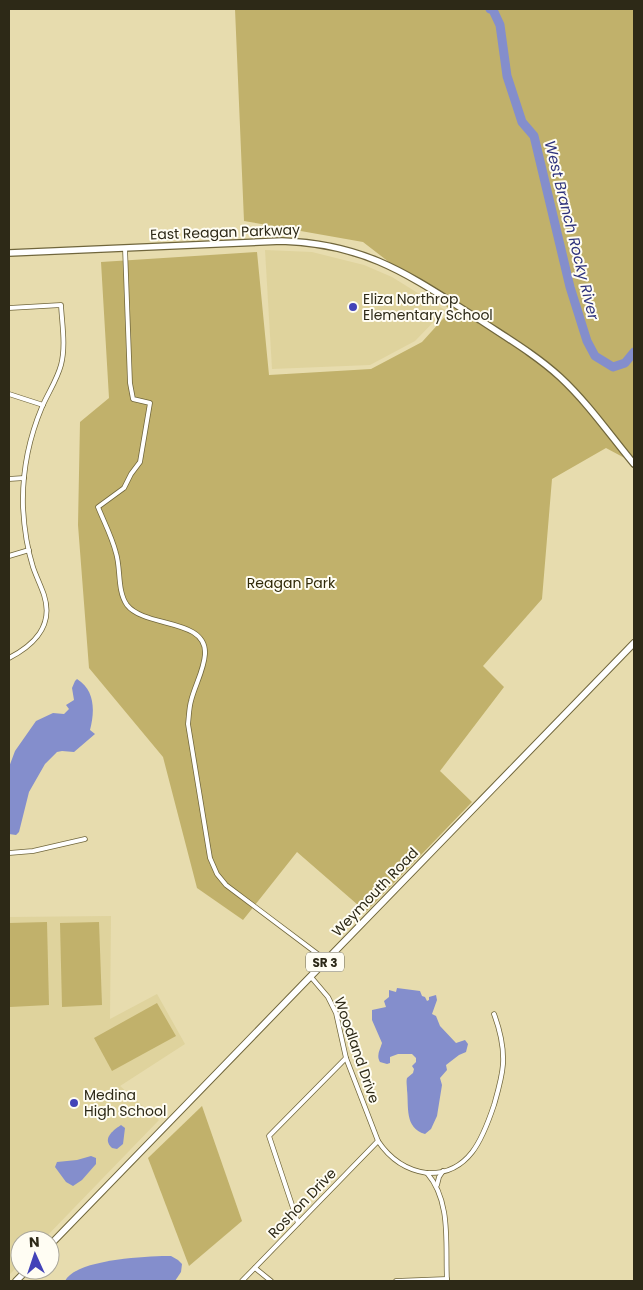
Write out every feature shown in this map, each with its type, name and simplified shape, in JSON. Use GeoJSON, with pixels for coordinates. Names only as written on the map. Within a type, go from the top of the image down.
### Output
{"type":"FeatureCollection","features":[{"type":"Feature","properties":{"kind":"main road","name":"Weymouth Road"},"geometry":{"type":"LineString","coordinates":[[60,1235],[634,643]]}},
{"type":"Feature","properties":{"kind":"street","name":"East Reagan Parkway"},"geometry":{"type":"LineString","coordinates":[[9,253],[272,241],[300,242],[349,250],[381,261],[414,278],[545,365],[580,398],[634,464]]}},
{"type":"Feature","properties":{"kind":"street"},"geometry":{"type":"LineString","coordinates":[[125,248],[133,399],[150,403],[140,462],[124,488],[98,507],[117,554],[122,575],[123,595],[127,605],[140,615],[189,629],[204,642],[204,662],[191,702],[188,724],[210,858],[217,874],[226,885],[326,961]]}},
{"type":"Feature","properties":{"kind":"street"},"geometry":{"type":"LineString","coordinates":[[9,308],[61,305],[63,355],[58,376],[43,405],[29,446],[24,478],[23,509],[29,550],[46,603],[45,618],[40,633],[35,640],[29,646],[9,658]]}},
{"type":"Feature","properties":{"kind":"street"},"geometry":{"type":"LineString","coordinates":[[9,394],[43,405]]}},
{"type":"Feature","properties":{"kind":"street"},"geometry":{"type":"LineString","coordinates":[[9,479],[24,478]]}},
{"type":"Feature","properties":{"kind":"street"},"geometry":{"type":"LineString","coordinates":[[9,556],[29,550]]}},
{"type":"Feature","properties":{"kind":"street"},"geometry":{"type":"LineString","coordinates":[[9,853],[33,851],[85,839]]}},
{"type":"Feature","properties":{"kind":"street","name":"Woodland Drive"},"geometry":{"type":"LineString","coordinates":[[311,977],[332,1004],[346,1058],[378,1141],[397,1162],[412,1170],[427,1173]]}},
{"type":"Feature","properties":{"kind":"street"},"geometry":{"type":"LineString","coordinates":[[437,1187],[439,1177],[444,1171],[465,1159],[477,1147],[485,1132],[500,1085],[503,1063],[501,1036],[494,1014]]}},
{"type":"Feature","properties":{"kind":"street"},"geometry":{"type":"LineString","coordinates":[[298,1223],[269,1136],[346,1058]]}},
{"type":"Feature","properties":{"kind":"street","name":"Roshon Drive"},"geometry":{"type":"LineString","coordinates":[[242,1281],[378,1141]]}},
{"type":"Feature","properties":{"kind":"street"},"geometry":{"type":"LineString","coordinates":[[396,1281],[447,1280],[444,1210],[437,1187],[427,1173],[444,1171]]}},
{"type":"Feature","properties":{"kind":"street"},"geometry":{"type":"LineString","coordinates":[[255,1268],[271,1281]]}},
{"type":"Feature","properties":{"kind":"shaded area","name":"Eliza Northrop Elementary School"},"geometry":{"type":"Polygon","coordinates":[[[265,250],[312,252],[364,265],[392,277],[445,310],[415,341],[370,365],[272,369],[265,250]]]}},
{"type":"Feature","properties":{"kind":"shaded area","name":"Medina High School"},"geometry":{"type":"Polygon","coordinates":[[[111,916],[110,1019],[157,994],[185,1044],[120,1086],[159,1120],[53,1230],[10,1230],[9,1275],[9,917],[111,916]]]}},
{"type":"Feature","properties":{"kind":"green space","name":"Reagan Park"},"geometry":{"type":"Polygon","coordinates":[[[235,9],[634,9],[634,463],[606,448],[552,479],[542,599],[483,666],[504,687],[440,771],[472,802],[366,912],[297,852],[243,920],[197,888],[163,757],[89,668],[78,525],[80,422],[109,398],[101,262],[257,252],[269,375],[371,369],[422,342],[451,310],[363,242],[244,221],[235,9]]]}},
{"type":"Feature","properties":{"kind":"green space"},"geometry":{"type":"Polygon","coordinates":[[[47,922],[49,1005],[10,1007],[9,923],[47,922]]]}},
{"type":"Feature","properties":{"kind":"green space"},"geometry":{"type":"Polygon","coordinates":[[[99,922],[102,1005],[62,1007],[60,923],[99,922]]]}},
{"type":"Feature","properties":{"kind":"green space"},"geometry":{"type":"Polygon","coordinates":[[[157,1003],[176,1036],[112,1071],[94,1038],[157,1003]]]}},
{"type":"Feature","properties":{"kind":"green space"},"geometry":{"type":"Polygon","coordinates":[[[202,1106],[242,1221],[189,1266],[148,1158],[202,1106]]]}},
{"type":"Feature","properties":{"kind":"water"},"geometry":{"type":"Polygon","coordinates":[[[77,679],[87,689],[92,701],[93,716],[90,730],[95,734],[74,752],[57,752],[45,764],[29,792],[19,832],[16,835],[9,834],[9,767],[15,751],[36,721],[53,713],[64,714],[69,709],[66,705],[74,700],[72,688],[77,679]]]}},
{"type":"Feature","properties":{"kind":"water"},"geometry":{"type":"Polygon","coordinates":[[[397,988],[420,991],[427,1001],[429,997],[436,995],[437,1000],[432,1014],[436,1016],[440,1026],[456,1043],[465,1040],[468,1044],[466,1052],[446,1065],[447,1070],[440,1078],[442,1085],[437,1116],[431,1129],[425,1134],[414,1127],[408,1109],[407,1078],[413,1073],[414,1069],[412,1066],[416,1062],[416,1058],[412,1054],[398,1054],[390,1057],[390,1063],[387,1064],[380,1062],[378,1057],[382,1043],[372,1020],[372,1010],[386,1007],[384,1001],[389,997],[389,990],[396,992],[397,988]]]}},
{"type":"Feature","properties":{"kind":"water"},"geometry":{"type":"Polygon","coordinates":[[[121,1125],[125,1128],[123,1144],[117,1149],[112,1148],[108,1141],[109,1135],[121,1125]]]}},
{"type":"Feature","properties":{"kind":"water"},"geometry":{"type":"Polygon","coordinates":[[[91,1156],[96,1158],[96,1164],[82,1180],[73,1186],[66,1182],[55,1167],[57,1162],[77,1160],[91,1156]]]}},
{"type":"Feature","properties":{"kind":"water"},"geometry":{"type":"Polygon","coordinates":[[[171,1256],[182,1264],[181,1272],[175,1281],[65,1281],[72,1274],[97,1263],[130,1258],[171,1256]]]}},
{"type":"Feature","properties":{"kind":"waterway","name":"West Branch Rocky River"},"geometry":{"type":"LineString","coordinates":[[490,9],[493,10],[500,25],[507,76],[522,122],[534,136],[570,287],[587,341],[595,356],[613,367],[625,363],[634,352]]}},
{"type":"Feature","properties":{"kind":"place","name":"Eliza Northrop Elementary School"},"geometry":{"type":"Point","coordinates":[353,307]}},
{"type":"Feature","properties":{"kind":"place","name":"Medina High School"},"geometry":{"type":"Point","coordinates":[74,1103]}}]}
